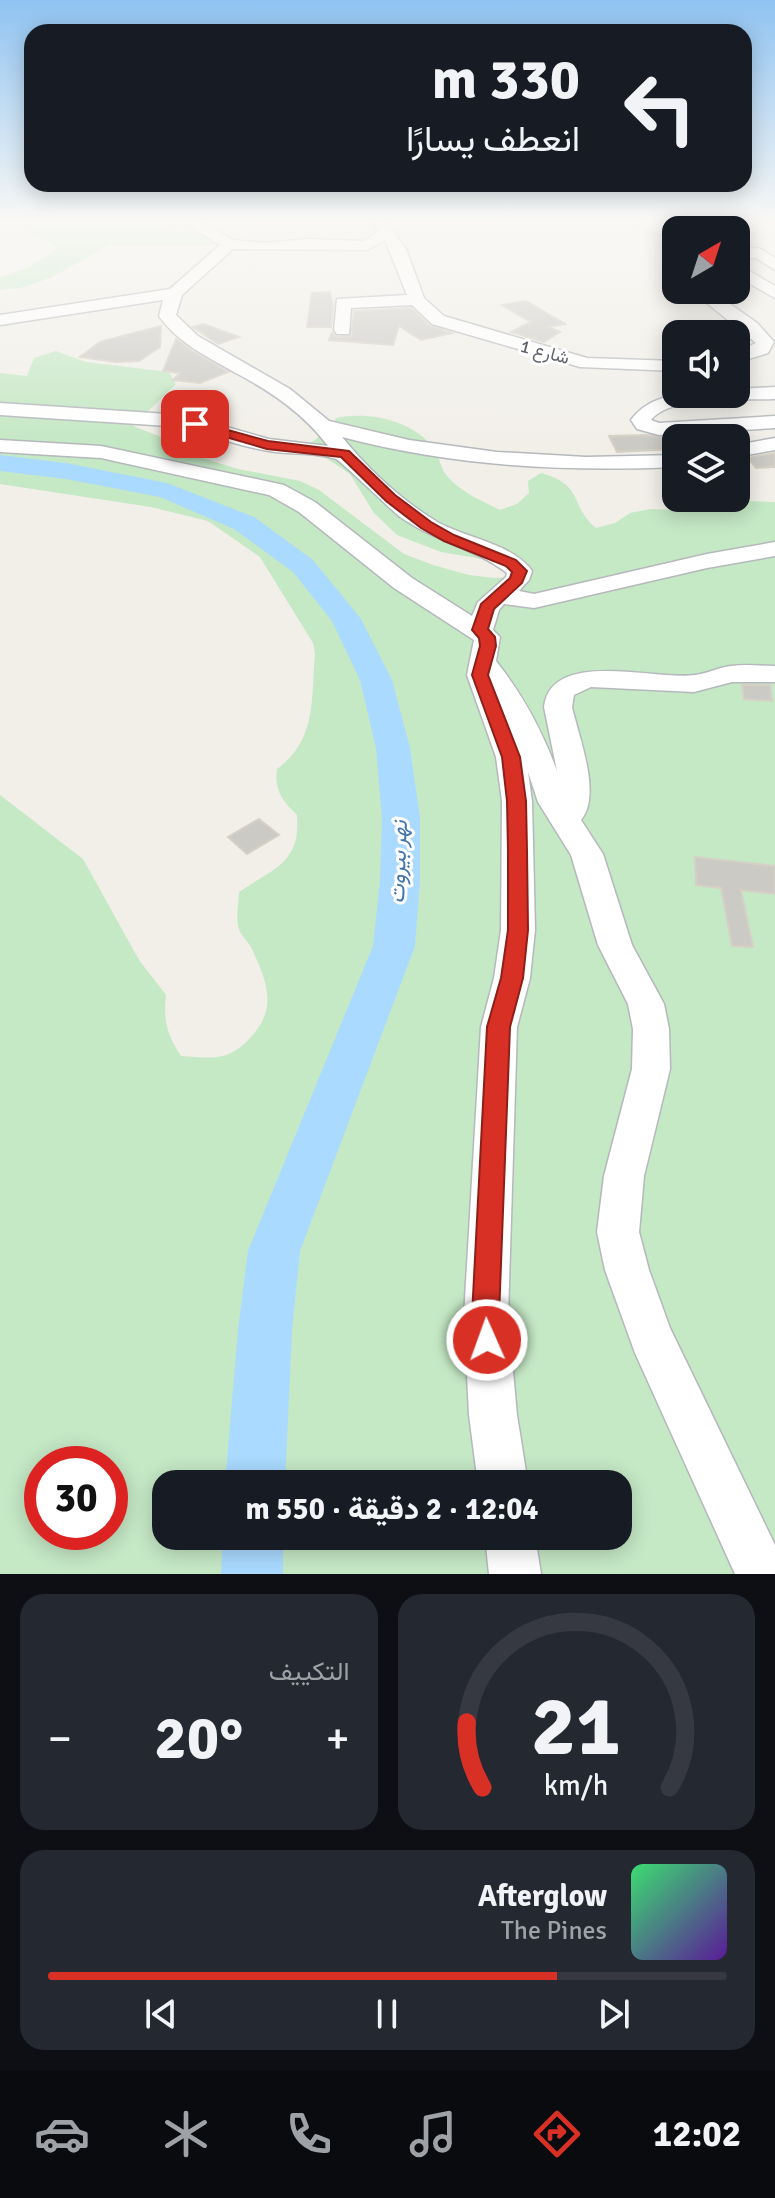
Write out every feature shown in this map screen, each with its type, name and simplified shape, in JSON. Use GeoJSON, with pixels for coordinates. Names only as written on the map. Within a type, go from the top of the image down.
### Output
{"type":"FeatureCollection","features":[{"type":"Feature","properties":{"kind":"street"},"geometry":{"type":"LineString","coordinates":[[0,320],[159,295]]}},
{"type":"Feature","properties":{"kind":"street"},"geometry":{"type":"LineString","coordinates":[[174,295],[167,316],[185,337],[243,369],[322,425],[345,454],[390,498],[426,525],[449,538],[511,563],[520,571],[517,580],[487,607],[480,675],[511,757],[517,801],[518,930],[512,978],[499,1027],[486,1316],[493,1415],[501,1470]]}},
{"type":"Feature","properties":{"kind":"street"},"geometry":{"type":"LineString","coordinates":[[343,330],[341,304],[345,302],[415,300],[414,295]]}},
{"type":"Feature","properties":{"kind":"street","name":"شارع 1"},"geometry":{"type":"LineString","coordinates":[[415,300],[429,316],[449,325],[569,359],[617,366],[662,366]]}},
{"type":"Feature","properties":{"kind":"street"},"geometry":{"type":"LineString","coordinates":[[719,304],[760,335],[765,346],[750,352]]}},
{"type":"Feature","properties":{"kind":"street"},"geometry":{"type":"LineString","coordinates":[[751,327],[775,335]]}},
{"type":"Feature","properties":{"kind":"street"},"geometry":{"type":"LineString","coordinates":[[750,369],[762,368]]}},
{"type":"Feature","properties":{"kind":"street"},"geometry":{"type":"LineString","coordinates":[[775,393],[699,396],[662,403],[647,409],[641,420],[644,425],[659,429],[775,422]]}},
{"type":"Feature","properties":{"kind":"street"},"geometry":{"type":"LineString","coordinates":[[0,409],[168,420],[195,424],[267,445],[345,454]]}},
{"type":"Feature","properties":{"kind":"street"},"geometry":{"type":"LineString","coordinates":[[322,425],[392,444],[476,458],[578,464],[662,461]]}},
{"type":"Feature","properties":{"kind":"street"},"geometry":{"type":"LineString","coordinates":[[750,448],[775,444]]}},
{"type":"Feature","properties":{"kind":"street"},"geometry":{"type":"LineString","coordinates":[[0,446],[101,452],[276,490],[307,507],[481,646],[533,744],[553,802],[587,854],[615,945],[646,1004],[651,1029],[651,1069],[624,1176],[618,1232],[627,1270],[651,1337],[762,1574]]}},
{"type":"Feature","properties":{"kind":"street"},"geometry":{"type":"LineString","coordinates":[[497,596],[534,601],[707,561],[775,549]]}},
{"type":"Feature","properties":{"kind":"street"},"geometry":{"type":"LineString","coordinates":[[565,818],[573,810],[577,795],[558,707],[564,689],[587,679],[694,684],[731,674],[775,674]]}},
{"type":"Feature","properties":{"kind":"street"},"geometry":{"type":"LineString","coordinates":[[512,1550],[515,1574]]}},
{"type":"Feature","properties":{"kind":"green space"},"geometry":{"type":"Polygon","coordinates":[[[56,351],[86,362],[169,372],[176,384],[133,426],[177,443],[183,452],[238,469],[300,481],[319,490],[404,554],[469,575],[494,578],[529,576],[512,564],[441,552],[397,535],[374,513],[350,474],[310,444],[332,426],[336,418],[362,416],[389,420],[424,438],[435,451],[447,476],[478,499],[500,510],[517,504],[529,493],[528,481],[541,473],[555,478],[571,490],[582,512],[596,528],[615,523],[630,513],[650,509],[662,509],[662,512],[750,512],[750,501],[775,502],[775,1574],[0,1574],[0,795],[83,859],[139,960],[166,995],[167,1027],[181,1056],[210,1058],[234,1052],[258,1028],[267,1007],[266,985],[258,962],[239,929],[239,892],[274,870],[295,844],[297,815],[280,794],[277,769],[290,758],[306,732],[312,702],[315,653],[313,643],[260,557],[208,521],[151,507],[0,484],[0,373],[27,376],[34,358],[56,351]]]}},
{"type":"Feature","properties":{"kind":"building"},"geometry":{"type":"Polygon","coordinates":[[[312,295],[331,295],[331,327],[307,327],[312,295]]]}},
{"type":"Feature","properties":{"kind":"building"},"geometry":{"type":"Polygon","coordinates":[[[526,301],[565,324],[548,327],[560,332],[544,342],[511,332],[531,322],[502,305],[526,301]]]}},
{"type":"Feature","properties":{"kind":"building"},"geometry":{"type":"Polygon","coordinates":[[[411,308],[430,326],[452,333],[421,340],[399,326],[393,345],[329,340],[332,333],[337,337],[351,336],[354,311],[411,308]]]}},
{"type":"Feature","properties":{"kind":"building"},"geometry":{"type":"Polygon","coordinates":[[[203,324],[239,337],[218,344],[193,327],[203,324]]]}},
{"type":"Feature","properties":{"kind":"building"},"geometry":{"type":"Polygon","coordinates":[[[161,326],[160,347],[139,361],[116,362],[80,357],[100,342],[161,326]]]}},
{"type":"Feature","properties":{"kind":"building"},"geometry":{"type":"Polygon","coordinates":[[[176,339],[228,372],[200,383],[173,380],[180,373],[163,371],[176,339]]]}},
{"type":"Feature","properties":{"kind":"building"},"geometry":{"type":"Polygon","coordinates":[[[609,436],[662,436],[662,450],[617,452],[609,436]]]}},
{"type":"Feature","properties":{"kind":"building"},"geometry":{"type":"Polygon","coordinates":[[[775,453],[775,467],[756,468],[750,458],[775,453]]]}},
{"type":"Feature","properties":{"kind":"building"},"geometry":{"type":"Polygon","coordinates":[[[742,685],[770,685],[772,701],[744,699],[742,685]]]}},
{"type":"Feature","properties":{"kind":"building"},"geometry":{"type":"Polygon","coordinates":[[[259,819],[279,835],[247,854],[228,837],[259,819]]]}},
{"type":"Feature","properties":{"kind":"building"},"geometry":{"type":"Polygon","coordinates":[[[695,857],[775,866],[775,894],[741,890],[753,947],[732,946],[721,888],[696,885],[695,857]]]}},
{"type":"Feature","properties":{"kind":"waterway","name":"نهر بيروت"},"geometry":{"type":"LineString","coordinates":[[0,463],[66,471],[167,491],[244,523],[303,566],[346,619],[376,680],[393,748],[401,818],[400,881],[394,946],[274,1251],[265,1330],[256,1470]]}},
{"type":"Feature","properties":{"kind":"waterway","name":"نهر بيروت"},"geometry":{"type":"LineString","coordinates":[[252,1574],[253,1550]]}},
{"type":"Feature","properties":{"kind":"route"},"geometry":{"type":"LineString","coordinates":[[195,424],[267,445],[345,454],[390,498],[426,525],[449,538],[511,563],[520,571],[517,580],[487,607],[480,630],[487,637],[488,646],[480,675],[511,757],[517,801],[518,930],[512,978],[499,1027],[487,1340]]}}]}
